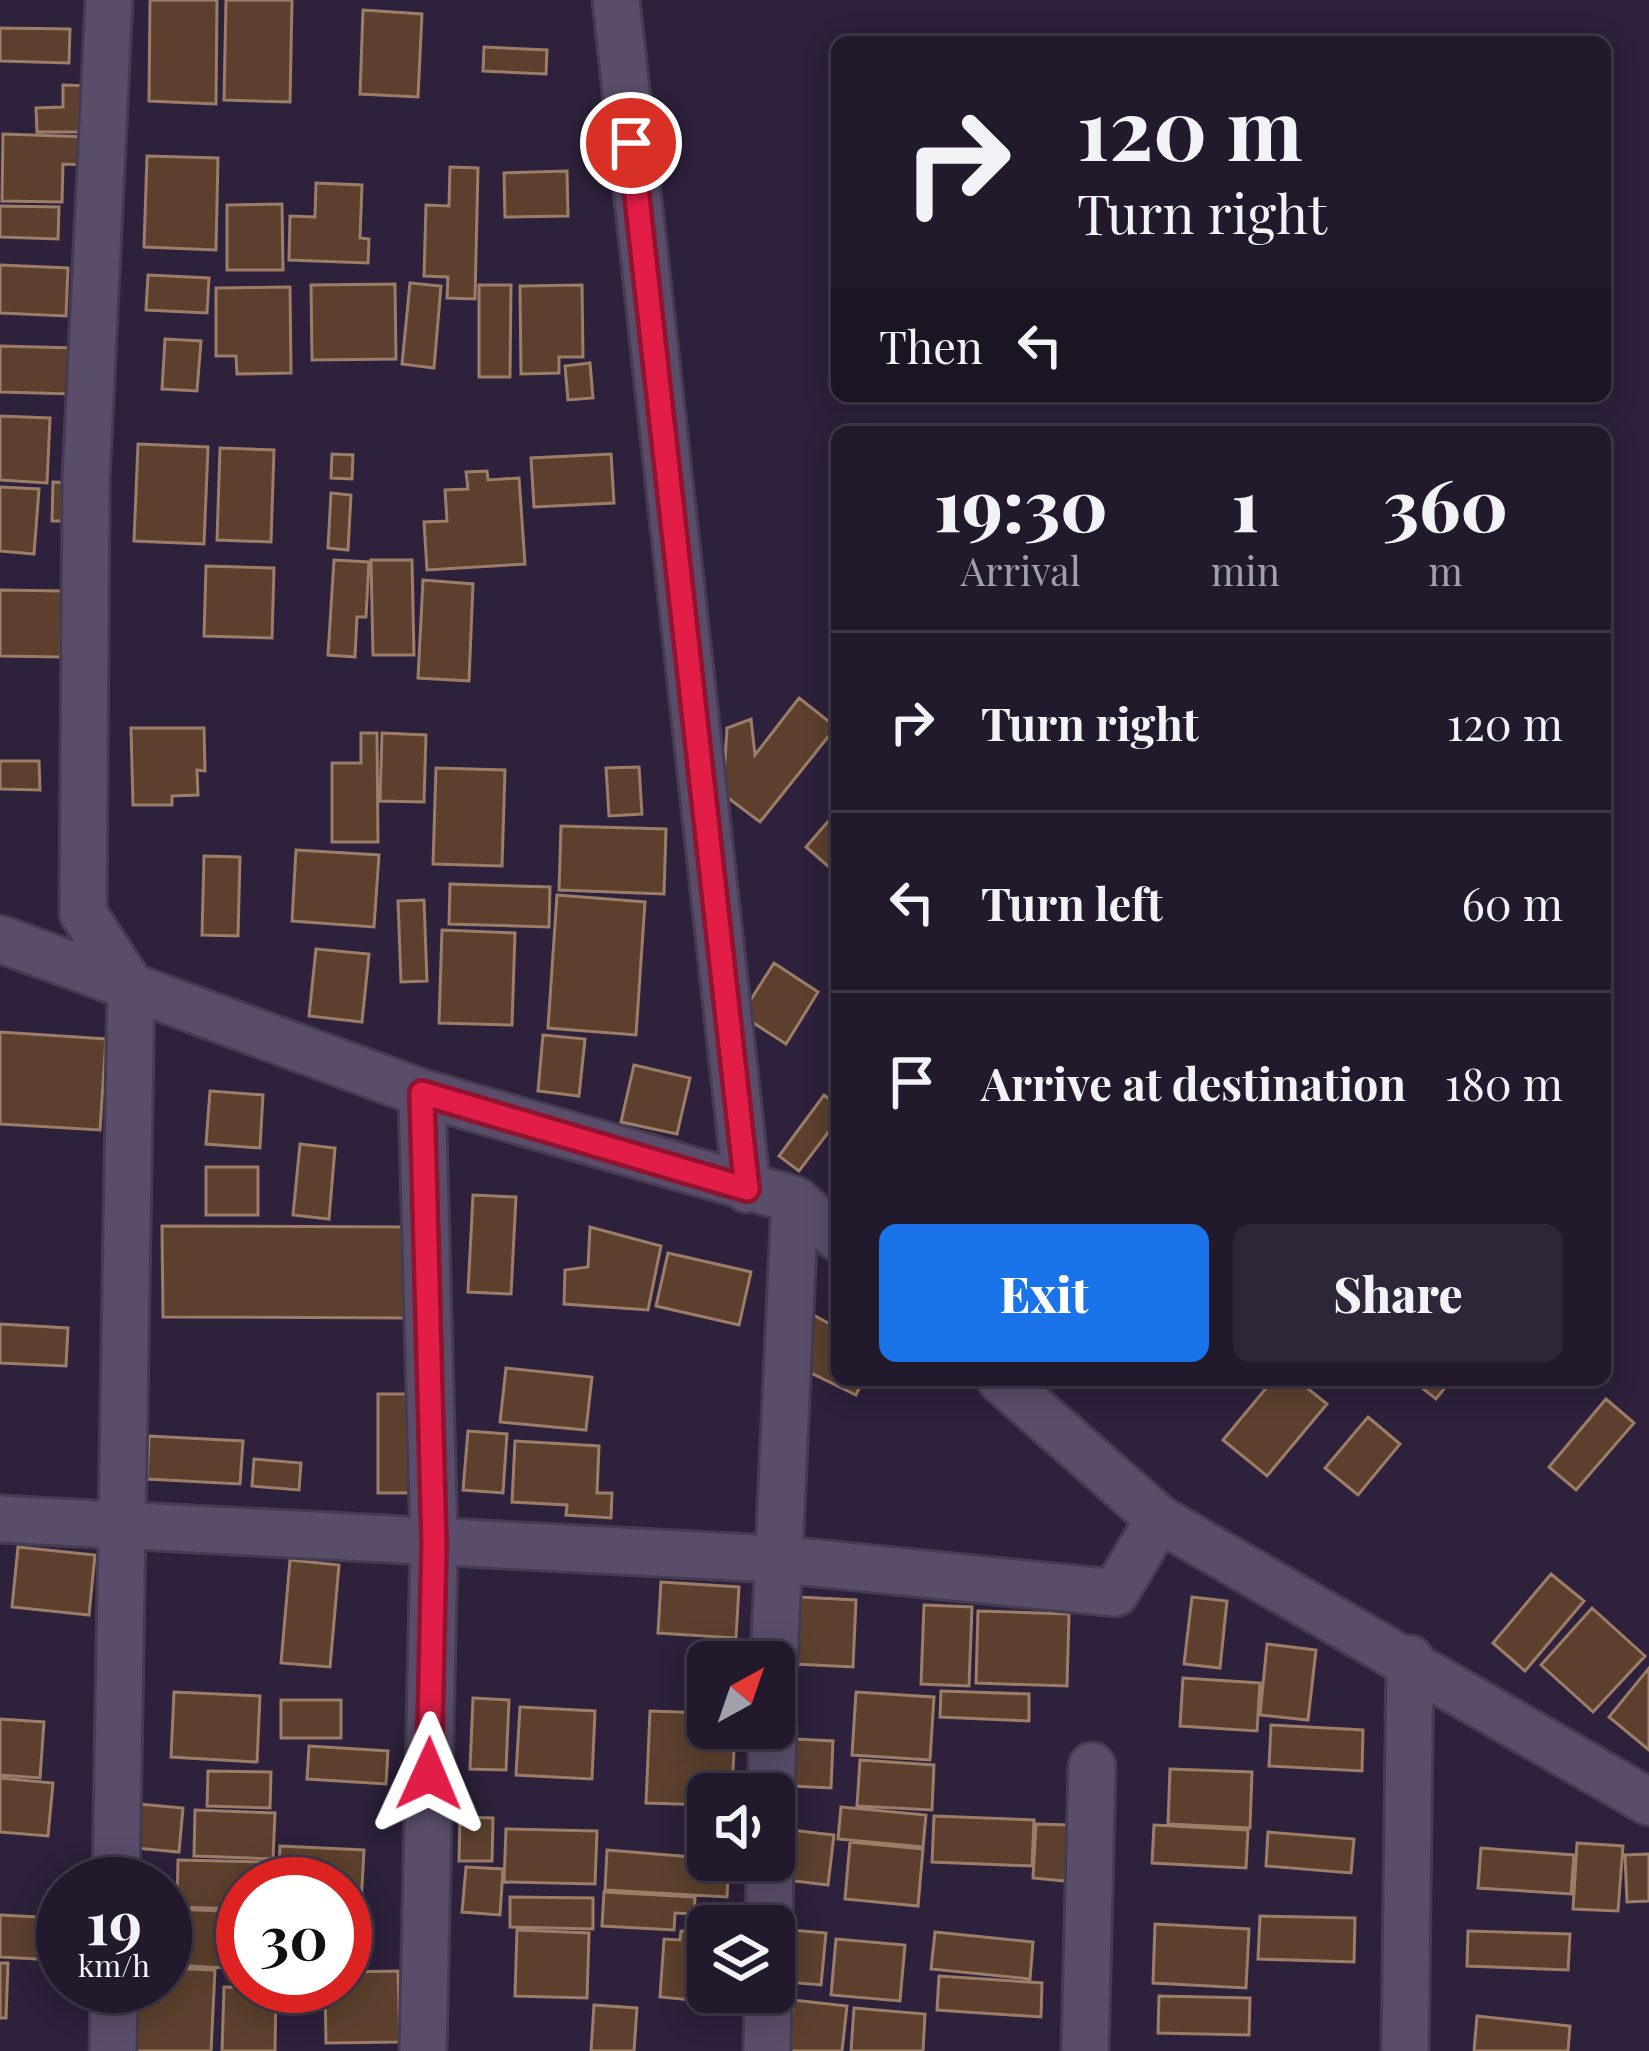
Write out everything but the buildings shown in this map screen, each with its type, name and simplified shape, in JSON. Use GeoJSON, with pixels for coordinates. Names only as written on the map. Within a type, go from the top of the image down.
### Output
{"type":"FeatureCollection","features":[{"type":"Feature","properties":{"kind":"street"},"geometry":{"type":"LineString","coordinates":[[110,0],[86,479],[83,913],[131,987],[117,1857]]}},
{"type":"Feature","properties":{"kind":"street"},"geometry":{"type":"LineString","coordinates":[[616,0],[747,1189]]}},
{"type":"Feature","properties":{"kind":"street"},"geometry":{"type":"LineString","coordinates":[[0,938],[422,1093],[795,1200],[831,1232]]}},
{"type":"Feature","properties":{"kind":"street"},"geometry":{"type":"LineString","coordinates":[[422,1093],[434,1544],[423,2051]]}},
{"type":"Feature","properties":{"kind":"street"},"geometry":{"type":"LineString","coordinates":[[774,1641],[795,1200]]}},
{"type":"Feature","properties":{"kind":"street"},"geometry":{"type":"LineString","coordinates":[[1008,1386],[1159,1519],[1410,1659],[1649,1802]]}},
{"type":"Feature","properties":{"kind":"street"},"geometry":{"type":"LineString","coordinates":[[0,1519],[776,1559],[1115,1593],[1159,1519]]}},
{"type":"Feature","properties":{"kind":"street"},"geometry":{"type":"LineString","coordinates":[[1405,2051],[1410,1659]]}},
{"type":"Feature","properties":{"kind":"street"},"geometry":{"type":"LineString","coordinates":[[1085,2051],[1092,1766]]}},
{"type":"Feature","properties":{"kind":"street"},"geometry":{"type":"LineString","coordinates":[[113,2051],[114,2013]]}},
{"type":"Feature","properties":{"kind":"street"},"geometry":{"type":"LineString","coordinates":[[767,2051],[768,2013]]}},
{"type":"Feature","properties":{"kind":"route"},"geometry":{"type":"LineString","coordinates":[[429,1774],[434,1544],[422,1093],[747,1189],[631,143]]}}]}
